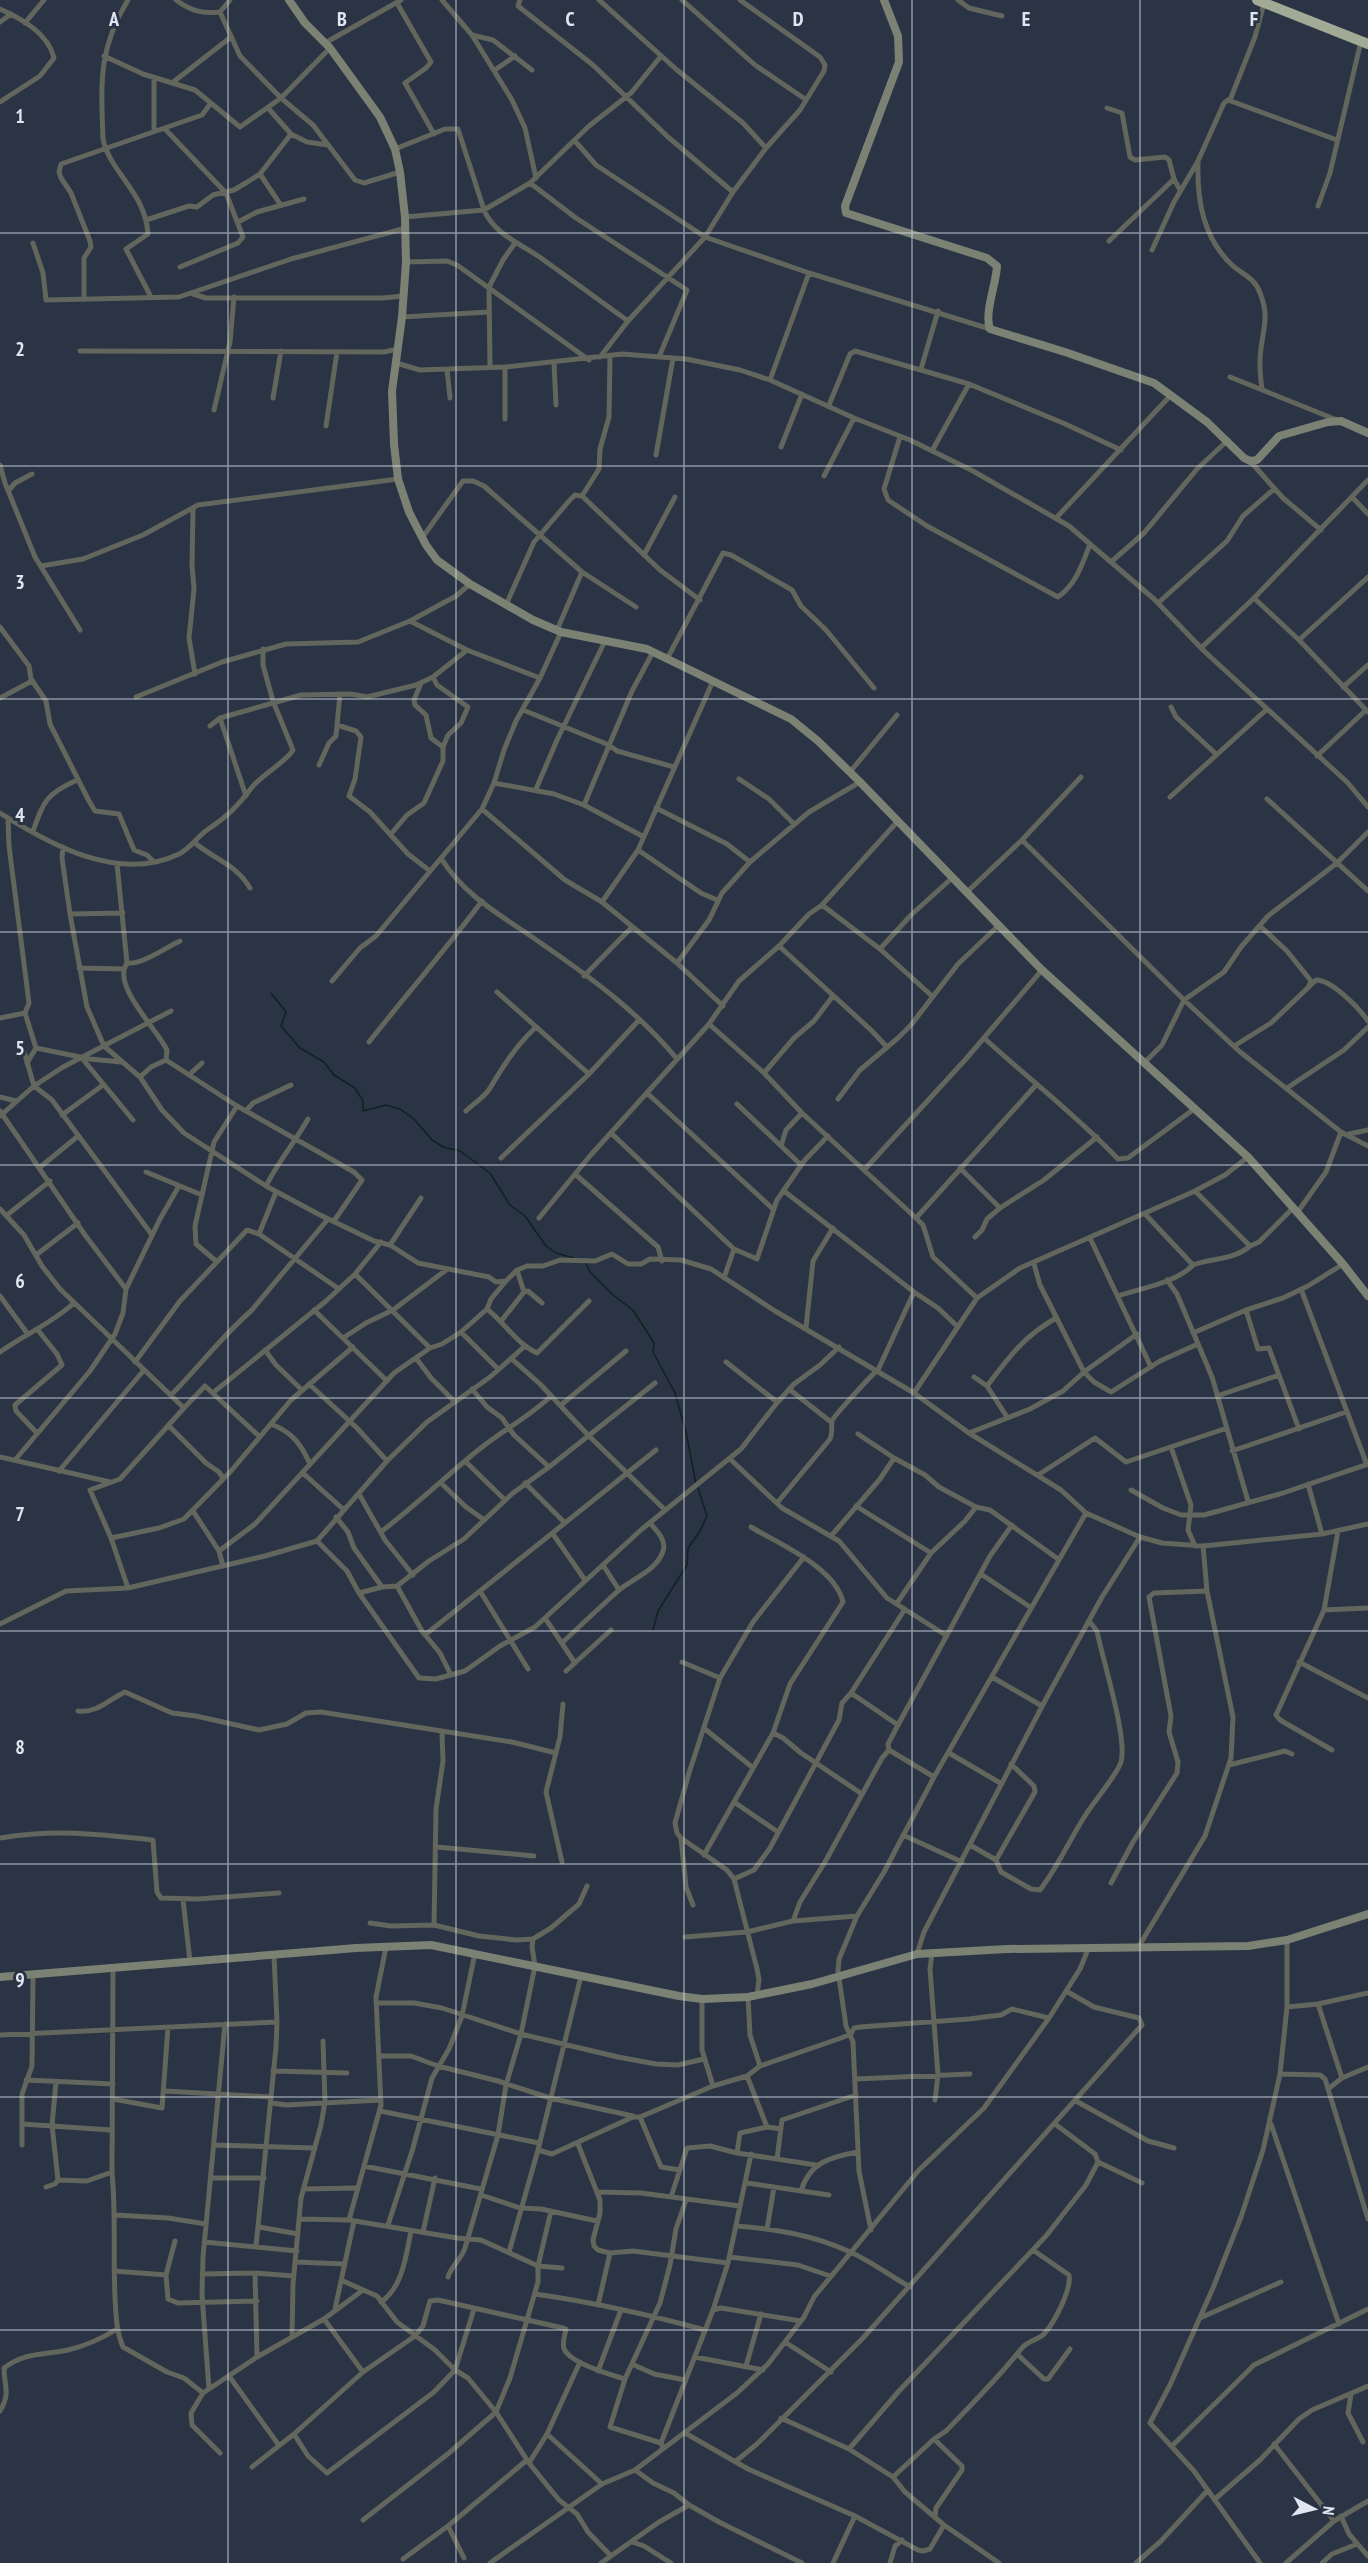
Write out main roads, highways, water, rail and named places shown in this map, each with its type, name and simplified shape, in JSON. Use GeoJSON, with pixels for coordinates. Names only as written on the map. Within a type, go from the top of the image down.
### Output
{"type":"FeatureCollection","features":[{"type":"Feature","properties":{"kind":"highway"},"geometry":{"type":"LineString","coordinates":[[1261,2],[1365,42]]}},
{"type":"Feature","properties":{"kind":"waterway"},"geometry":{"type":"LineString","coordinates":[[271,993],[286,1012],[281,1026],[300,1048],[324,1062],[334,1075],[355,1088],[363,1101],[363,1111],[386,1105],[400,1109],[414,1119],[432,1140],[443,1147],[460,1151],[490,1173],[510,1205],[525,1216],[546,1246],[556,1253],[574,1258]]}},
{"type":"Feature","properties":{"kind":"waterway"},"geometry":{"type":"LineString","coordinates":[[586,1263],[590,1272],[613,1295],[633,1310],[654,1343],[653,1352],[675,1393],[686,1432],[696,1484]]}},
{"type":"Feature","properties":{"kind":"waterway"},"geometry":{"type":"LineString","coordinates":[[653,1630],[658,1611],[687,1565],[688,1548],[707,1516],[698,1488]]}}]}
